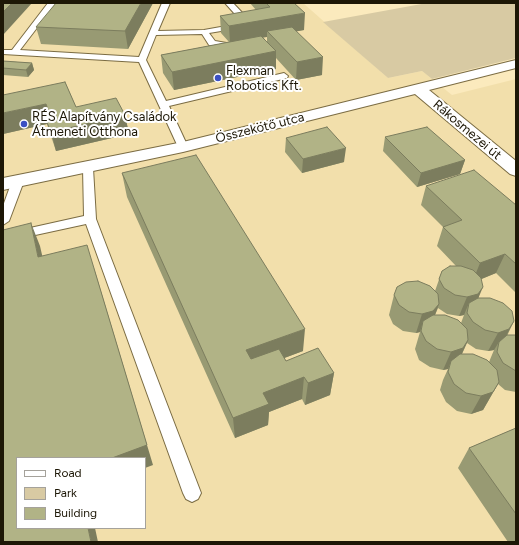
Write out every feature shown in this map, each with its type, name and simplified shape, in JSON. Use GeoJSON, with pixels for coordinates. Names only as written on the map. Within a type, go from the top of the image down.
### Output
{"type":"FeatureCollection","features":[{"type":"Feature","properties":{"kind":"street","name":"Összekötő utca"},"geometry":{"type":"LineString","coordinates":[[10,183],[88,168],[182,147],[516,64]]}},
{"type":"Feature","properties":{"kind":"street","name":"Rákosmezei út"},"geometry":{"type":"LineString","coordinates":[[418,89],[516,170]]}},
{"type":"Feature","properties":{"kind":"lane"},"geometry":{"type":"LineString","coordinates":[[14,53],[52,3]]}},
{"type":"Feature","properties":{"kind":"lane"},"geometry":{"type":"LineString","coordinates":[[166,3],[142,60],[182,147]]}},
{"type":"Feature","properties":{"kind":"lane"},"geometry":{"type":"LineString","coordinates":[[153,33],[204,32],[248,24],[229,3]]}},
{"type":"Feature","properties":{"kind":"lane"},"geometry":{"type":"LineString","coordinates":[[204,32],[212,43],[233,47],[246,46]]}},
{"type":"Feature","properties":{"kind":"lane"},"geometry":{"type":"LineString","coordinates":[[3,52],[142,60]]}},
{"type":"Feature","properties":{"kind":"lane"},"geometry":{"type":"LineString","coordinates":[[163,105],[284,76]]}},
{"type":"Feature","properties":{"kind":"lane"},"geometry":{"type":"LineString","coordinates":[[88,168],[90,219],[192,493]]}},
{"type":"Feature","properties":{"kind":"lane"},"geometry":{"type":"LineString","coordinates":[[3,221],[10,183]]}},
{"type":"Feature","properties":{"kind":"lane"},"geometry":{"type":"LineString","coordinates":[[3,238],[90,219]]}},
{"type":"Feature","properties":{"kind":"shaded area"},"geometry":{"type":"Polygon","coordinates":[[[3,3],[303,3],[388,78],[422,71],[452,95],[516,79],[516,542],[3,542],[3,3]]]}},
{"type":"Feature","properties":{"kind":"green space"},"geometry":{"type":"Polygon","coordinates":[[[427,3],[516,3],[516,58],[432,79],[422,71],[388,78],[323,22],[427,3]]]}},
{"type":"Feature","properties":{"kind":"building"},"geometry":{"type":"Polygon","coordinates":[[[3,3],[12,3],[3,12],[3,3]]]}},
{"type":"Feature","properties":{"kind":"building"},"geometry":{"type":"Polygon","coordinates":[[[56,3],[141,3],[125,31],[36,27],[56,3]]]}},
{"type":"Feature","properties":{"kind":"building"},"geometry":{"type":"Polygon","coordinates":[[[266,3],[294,3],[305,13],[229,26],[220,16],[270,7],[266,3]]]}},
{"type":"Feature","properties":{"kind":"building"},"geometry":{"type":"Polygon","coordinates":[[[292,27],[323,57],[297,62],[267,31],[292,27]]]}},
{"type":"Feature","properties":{"kind":"building"},"geometry":{"type":"Polygon","coordinates":[[[261,36],[276,51],[172,72],[161,55],[261,36]]]}},
{"type":"Feature","properties":{"kind":"building"},"geometry":{"type":"Polygon","coordinates":[[[3,61],[32,63],[26,70],[3,68],[3,61]]]}},
{"type":"Feature","properties":{"kind":"building"},"geometry":{"type":"Polygon","coordinates":[[[65,82],[76,107],[116,98],[125,115],[51,132],[43,113],[49,112],[46,104],[3,113],[3,95],[65,82]]]}},
{"type":"Feature","properties":{"kind":"building"},"geometry":{"type":"Polygon","coordinates":[[[327,127],[346,148],[303,159],[286,138],[327,127]]]}},
{"type":"Feature","properties":{"kind":"building"},"geometry":{"type":"Polygon","coordinates":[[[427,127],[465,160],[421,173],[385,137],[427,127]]]}},
{"type":"Feature","properties":{"kind":"building"},"geometry":{"type":"Polygon","coordinates":[[[196,155],[305,329],[246,350],[251,359],[279,349],[286,361],[318,348],[334,373],[308,383],[304,377],[263,393],[269,404],[233,418],[122,173],[196,155]]]}},
{"type":"Feature","properties":{"kind":"building"},"geometry":{"type":"Polygon","coordinates":[[[474,170],[516,205],[516,264],[505,254],[480,263],[443,227],[462,220],[426,186],[474,170]]]}},
{"type":"Feature","properties":{"kind":"building"},"geometry":{"type":"Polygon","coordinates":[[[31,223],[38,257],[87,245],[147,445],[115,457],[16,457],[16,529],[88,529],[91,542],[3,542],[3,230],[31,223]]]}},
{"type":"Feature","properties":{"kind":"building"},"geometry":{"type":"Polygon","coordinates":[[[450,266],[461,266],[473,270],[481,278],[483,287],[478,294],[467,297],[455,295],[444,288],[439,279],[442,271],[450,266]]]}},
{"type":"Feature","properties":{"kind":"building"},"geometry":{"type":"Polygon","coordinates":[[[418,281],[430,286],[438,294],[439,304],[433,311],[422,314],[409,312],[399,305],[394,295],[397,287],[406,282],[418,281]]]}},
{"type":"Feature","properties":{"kind":"building"},"geometry":{"type":"Polygon","coordinates":[[[478,298],[490,298],[503,303],[512,311],[514,321],[509,329],[498,333],[485,330],[473,322],[467,313],[469,303],[478,298]]]}},
{"type":"Feature","properties":{"kind":"building"},"geometry":{"type":"Polygon","coordinates":[[[433,315],[445,315],[458,320],[467,329],[468,340],[463,348],[451,352],[437,349],[426,341],[421,331],[423,321],[433,315]]]}},
{"type":"Feature","properties":{"kind":"building"},"geometry":{"type":"Polygon","coordinates":[[[507,335],[516,335],[516,371],[503,363],[497,352],[499,342],[507,335]]]}},
{"type":"Feature","properties":{"kind":"building"},"geometry":{"type":"Polygon","coordinates":[[[460,354],[473,354],[487,360],[497,370],[499,382],[493,392],[481,396],[466,393],[454,384],[448,372],[451,361],[460,354]]]}},
{"type":"Feature","properties":{"kind":"building"},"geometry":{"type":"Polygon","coordinates":[[[516,428],[516,514],[469,448],[516,428]]]}},
{"type":"Feature","properties":{"kind":"place","name":"Flexman Robotics Kft."},"geometry":{"type":"Point","coordinates":[218,78]}},
{"type":"Feature","properties":{"kind":"place","name":"RÉS Alapítvány Családok Átmeneti Otthona"},"geometry":{"type":"Point","coordinates":[24,124]}}]}
